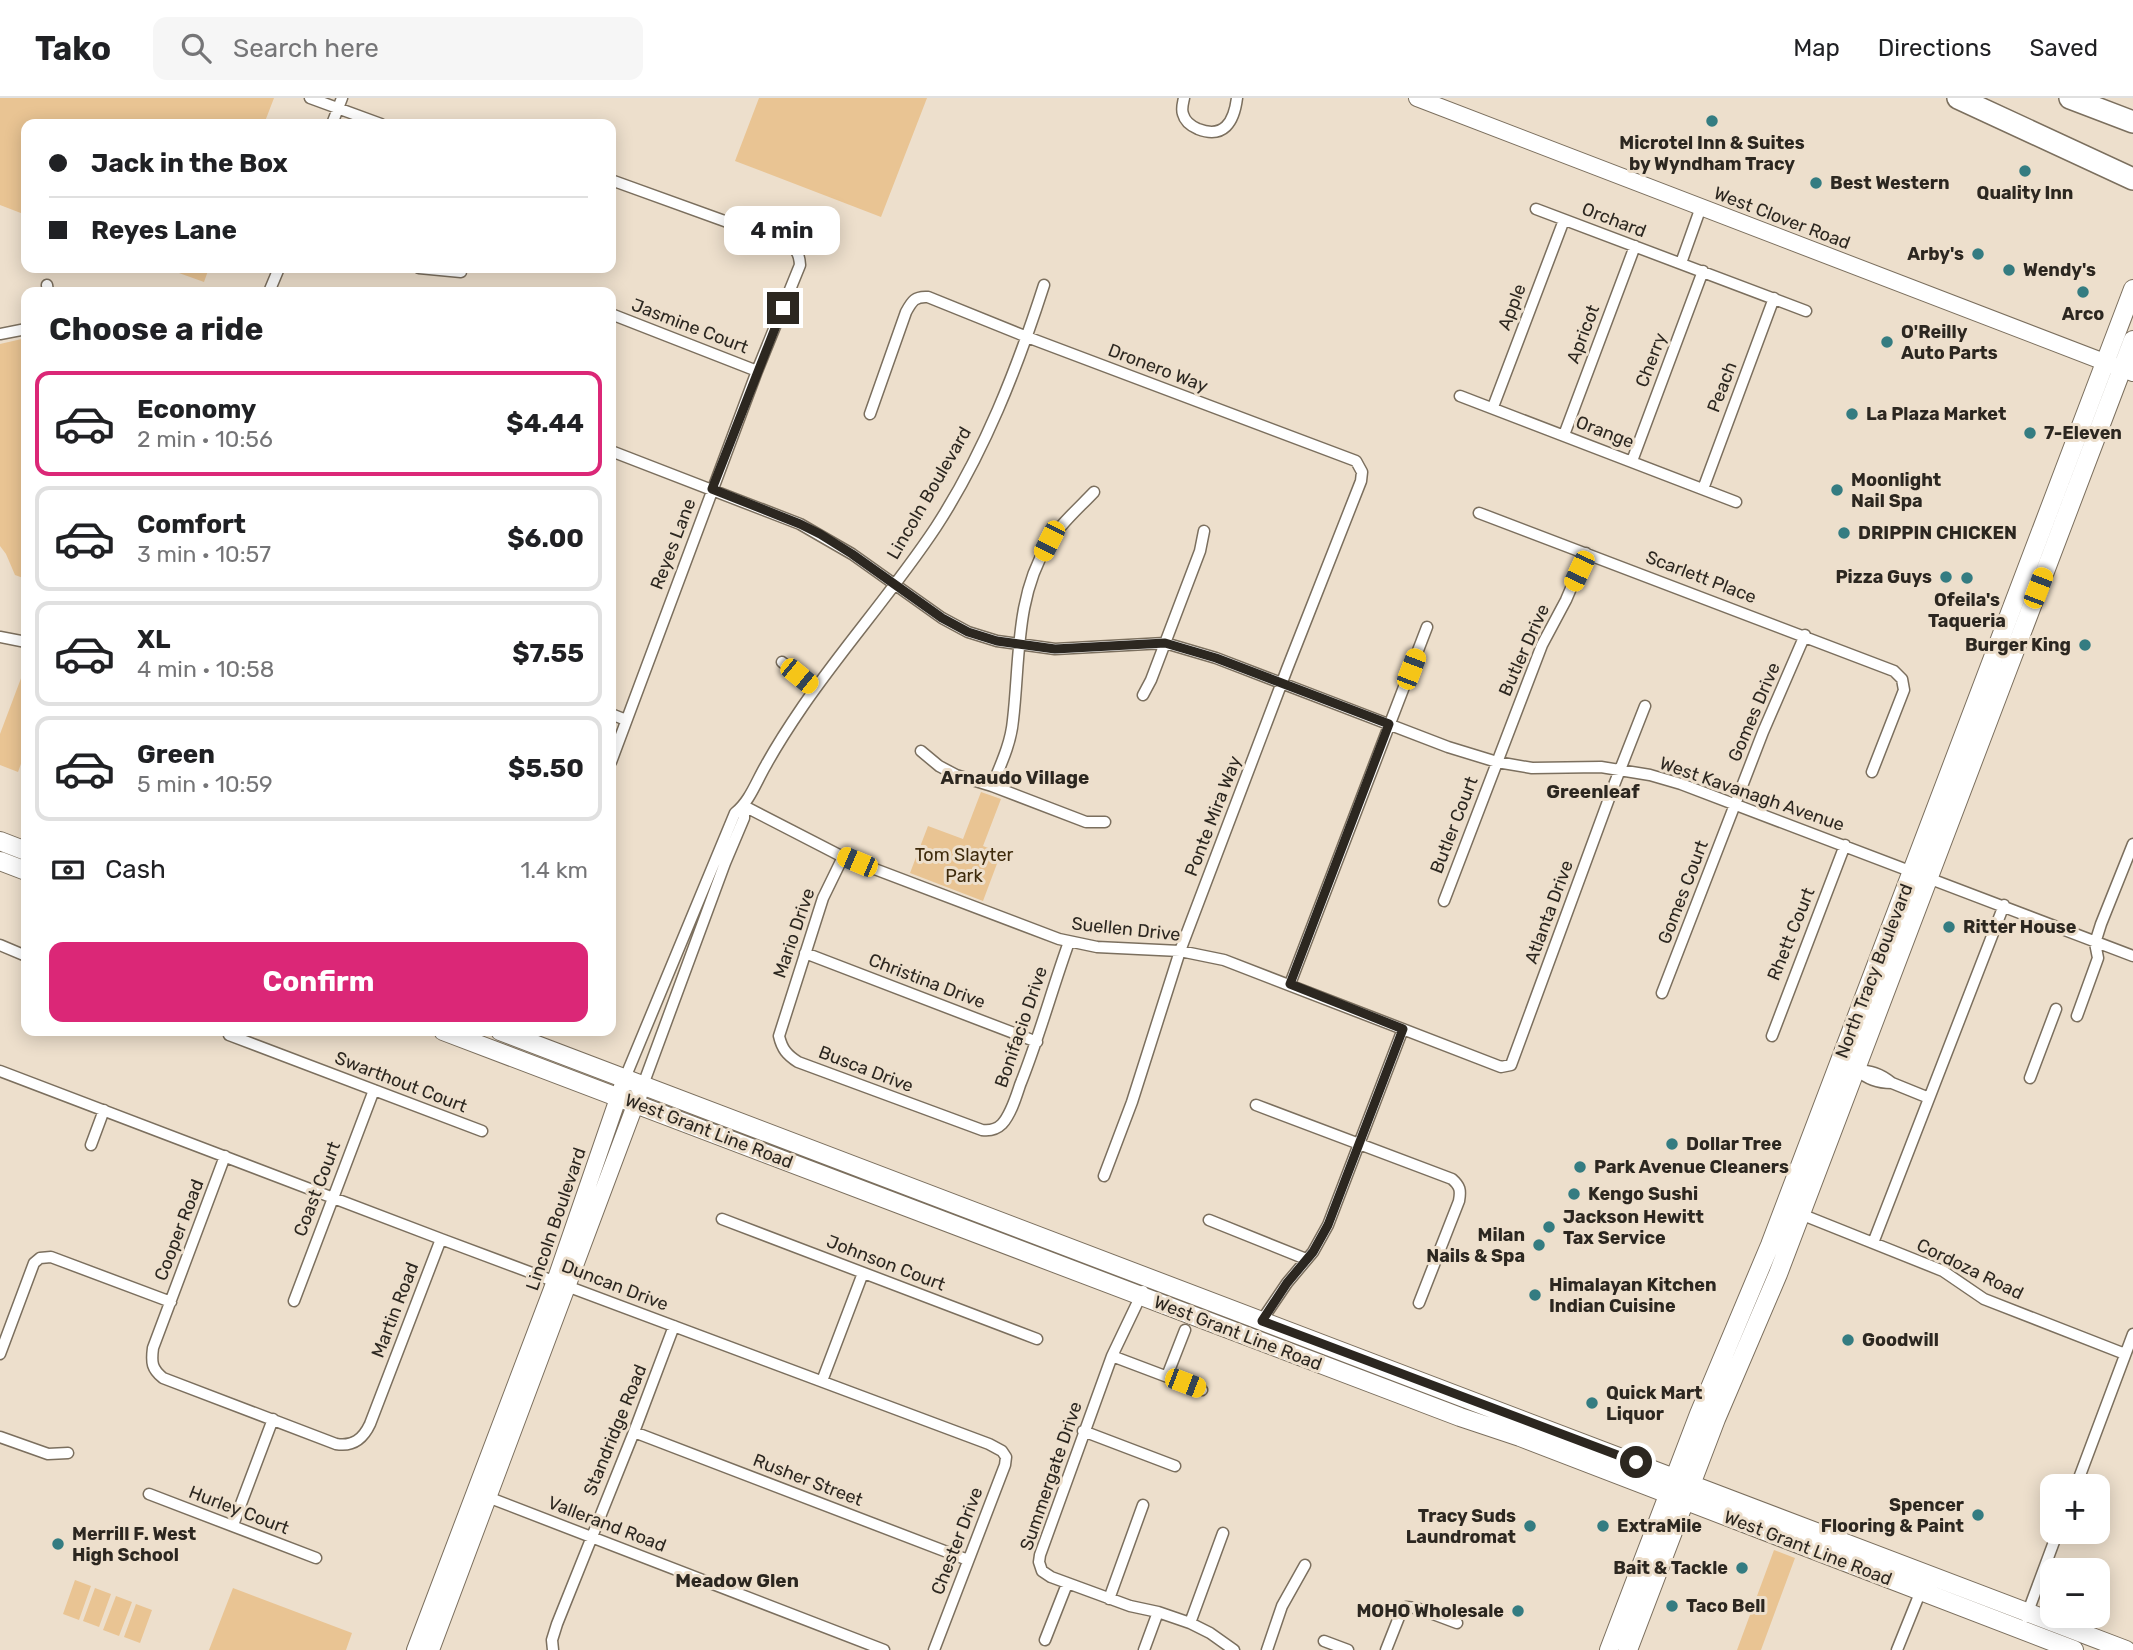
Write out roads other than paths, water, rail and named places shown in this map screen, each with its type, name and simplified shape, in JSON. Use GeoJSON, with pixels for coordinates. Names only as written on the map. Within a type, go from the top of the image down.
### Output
{"type":"FeatureCollection","features":[{"type":"Feature","properties":{"kind":"highway"},"geometry":{"type":"LineString","coordinates":[[1958,98],[2133,179]]}},
{"type":"Feature","properties":{"kind":"highway"},"geometry":{"type":"LineString","coordinates":[[2070,98],[2133,122]]}},
{"type":"Feature","properties":{"kind":"main road","name":"North Tracy Boulevard"},"geometry":{"type":"LineString","coordinates":[[1609,1650],[1629,1599],[1800,1215],[1856,1070],[1921,874],[2133,289]]}},
{"type":"Feature","properties":{"kind":"main road","name":"North Tracy Boulevard"},"geometry":{"type":"LineString","coordinates":[[1683,1480],[1875,971],[1921,874],[2128,371],[2133,340]]}},
{"type":"Feature","properties":{"kind":"main road"},"geometry":{"type":"LineString","coordinates":[[0,841],[21,849]]}},
{"type":"Feature","properties":{"kind":"main road"},"geometry":{"type":"LineString","coordinates":[[0,861],[21,869]]}},
{"type":"Feature","properties":{"kind":"main road","name":"West Grant Line Road"},"geometry":{"type":"LineString","coordinates":[[456,1036],[1676,1497],[1924,1583],[2028,1612],[2126,1650]]}},
{"type":"Feature","properties":{"kind":"main road","name":"West Grant Line Road"},"geometry":{"type":"LineString","coordinates":[[513,1036],[1683,1480],[1924,1583],[2021,1630],[2074,1650]]}},
{"type":"Feature","properties":{"kind":"main road"},"geometry":{"type":"LineString","coordinates":[[1372,1383],[1378,1378],[1400,1381],[1411,1378]]}},
{"type":"Feature","properties":{"kind":"main road","name":"North Tracy Boulevard"},"geometry":{"type":"LineString","coordinates":[[1628,1650],[1676,1497]]}},
{"type":"Feature","properties":{"kind":"street"},"geometry":{"type":"LineString","coordinates":[[310,98],[366,119]]}},
{"type":"Feature","properties":{"kind":"street"},"geometry":{"type":"LineString","coordinates":[[334,119],[342,98]]}},
{"type":"Feature","properties":{"kind":"street"},"geometry":{"type":"LineString","coordinates":[[1184,98],[1181,112],[1186,122],[1209,133],[1219,132],[1227,125],[1236,110],[1237,98]]}},
{"type":"Feature","properties":{"kind":"street","name":"West Clover Road"},"geometry":{"type":"LineString","coordinates":[[1417,98],[2128,371]]}},
{"type":"Feature","properties":{"kind":"street","name":"Reyes Lane"},"geometry":{"type":"LineString","coordinates":[[616,182],[794,248],[799,255],[800,265],[712,489],[616,748]]}},
{"type":"Feature","properties":{"kind":"street"},"geometry":{"type":"LineString","coordinates":[[1681,263],[1701,208]]}},
{"type":"Feature","properties":{"kind":"street","name":"Orchard"},"geometry":{"type":"LineString","coordinates":[[1536,209],[1806,311]]}},
{"type":"Feature","properties":{"kind":"street","name":"Apple"},"geometry":{"type":"LineString","coordinates":[[1493,407],[1564,219]]}},
{"type":"Feature","properties":{"kind":"street","name":"Apricot"},"geometry":{"type":"LineString","coordinates":[[1564,435],[1635,246]]}},
{"type":"Feature","properties":{"kind":"street","name":"Cherry"},"geometry":{"type":"LineString","coordinates":[[1632,461],[1703,271]]}},
{"type":"Feature","properties":{"kind":"street","name":"Lincoln Boulevard"},"geometry":{"type":"LineString","coordinates":[[415,1650],[481,1495],[562,1283],[627,1100],[625,1078],[717,852],[735,813],[744,806],[766,765],[815,689],[896,586],[937,525],[993,421],[1027,337],[1044,285]]}},
{"type":"Feature","properties":{"kind":"street","name":"Dronero Way"},"geometry":{"type":"LineString","coordinates":[[870,414],[912,300],[918,296],[929,297],[1027,337],[1356,461],[1362,472]]}},
{"type":"Feature","properties":{"kind":"street","name":"Peach"},"geometry":{"type":"LineString","coordinates":[[1703,489],[1774,298]]}},
{"type":"Feature","properties":{"kind":"street","name":"Jasmine Court"},"geometry":{"type":"LineString","coordinates":[[616,316],[757,371]]}},
{"type":"Feature","properties":{"kind":"street"},"geometry":{"type":"LineString","coordinates":[[0,334],[21,330]]}},
{"type":"Feature","properties":{"kind":"street","name":"Orange"},"geometry":{"type":"LineString","coordinates":[[1461,396],[1736,502]]}},
{"type":"Feature","properties":{"kind":"street","name":"West Kavanagh Avenue"},"geometry":{"type":"LineString","coordinates":[[616,454],[712,489],[820,534],[942,618],[968,632],[997,641],[1055,649],[1165,643],[1216,658],[1448,747],[1497,762],[1532,768],[1601,767],[1681,784],[2133,956]]}},
{"type":"Feature","properties":{"kind":"street","name":"Ponte Mira Way"},"geometry":{"type":"LineString","coordinates":[[1104,1176],[1132,1102],[1180,951],[1361,481],[1362,472]]}},
{"type":"Feature","properties":{"kind":"street"},"geometry":{"type":"LineString","coordinates":[[992,786],[1006,754],[1013,722],[1018,644],[1028,593],[1039,561],[1049,541],[1094,492]]}},
{"type":"Feature","properties":{"kind":"street","name":"Scarlett Place"},"geometry":{"type":"LineString","coordinates":[[1479,513],[1889,668],[1898,674],[1903,684],[1902,696],[1872,772]]}},
{"type":"Feature","properties":{"kind":"street"},"geometry":{"type":"LineString","coordinates":[[1143,695],[1200,551],[1204,531]]}},
{"type":"Feature","properties":{"kind":"street","name":"Butler Drive"},"geometry":{"type":"LineString","coordinates":[[1497,762],[1542,645],[1566,600],[1586,553]]}},
{"type":"Feature","properties":{"kind":"street"},"geometry":{"type":"LineString","coordinates":[[1290,984],[1427,627]]}},
{"type":"Feature","properties":{"kind":"street","name":"Gomes Drive"},"geometry":{"type":"LineString","coordinates":[[1736,803],[1805,635]]}},
{"type":"Feature","properties":{"kind":"street"},"geometry":{"type":"LineString","coordinates":[[0,637],[21,641]]}},
{"type":"Feature","properties":{"kind":"street"},"geometry":{"type":"LineString","coordinates":[[782,662],[815,689]]}},
{"type":"Feature","properties":{"kind":"street","name":"Atlanta Drive"},"geometry":{"type":"LineString","coordinates":[[1511,1065],[1645,706]]}},
{"type":"Feature","properties":{"kind":"street"},"geometry":{"type":"LineString","coordinates":[[616,716],[626,720]]}},
{"type":"Feature","properties":{"kind":"street"},"geometry":{"type":"LineString","coordinates":[[921,751],[939,766],[956,775],[1086,822],[1105,822]]}},
{"type":"Feature","properties":{"kind":"street","name":"Butler Court"},"geometry":{"type":"LineString","coordinates":[[1444,901],[1497,762]]}},
{"type":"Feature","properties":{"kind":"street","name":"Gomes Court"},"geometry":{"type":"LineString","coordinates":[[1662,993],[1736,803]]}},
{"type":"Feature","properties":{"kind":"street","name":"Lincoln Boulevard"},"geometry":{"type":"LineString","coordinates":[[627,1100],[643,1085],[744,818],[744,806]]}},
{"type":"Feature","properties":{"kind":"street","name":"Suellen Drive"},"geometry":{"type":"LineString","coordinates":[[744,806],[843,856],[1069,942],[1097,947],[1180,951],[1224,960],[1489,1063],[1511,1065]]}},
{"type":"Feature","properties":{"kind":"street"},"geometry":{"type":"LineString","coordinates":[[2077,1016],[2098,958],[2095,943],[2101,924],[2133,844]]}},
{"type":"Feature","properties":{"kind":"street","name":"Rhett Court"},"geometry":{"type":"LineString","coordinates":[[1772,1036],[1845,845]]}},
{"type":"Feature","properties":{"kind":"street","name":"Mario Drive"},"geometry":{"type":"LineString","coordinates":[[782,1023],[823,898],[843,856]]}},
{"type":"Feature","properties":{"kind":"street"},"geometry":{"type":"LineString","coordinates":[[1873,1243],[2004,905]]}},
{"type":"Feature","properties":{"kind":"street","name":"Bonifacio Drive"},"geometry":{"type":"LineString","coordinates":[[965,1124],[991,1131],[1002,1124],[1037,1042],[1053,985],[1069,942]]}},
{"type":"Feature","properties":{"kind":"street"},"geometry":{"type":"LineString","coordinates":[[0,945],[21,954]]}},
{"type":"Feature","properties":{"kind":"street","name":"Christina Drive"},"geometry":{"type":"LineString","coordinates":[[805,953],[1037,1042]]}},
{"type":"Feature","properties":{"kind":"street"},"geometry":{"type":"LineString","coordinates":[[1875,971],[1873,996],[1850,1058],[1851,1064],[1856,1070],[1870,1070],[1892,1083],[1929,1098]]}},
{"type":"Feature","properties":{"kind":"street"},"geometry":{"type":"LineString","coordinates":[[2030,1078],[2056,1009]]}},
{"type":"Feature","properties":{"kind":"street","name":"Busca Drive"},"geometry":{"type":"LineString","coordinates":[[782,1023],[779,1036],[781,1046],[798,1062],[965,1124]]}},
{"type":"Feature","properties":{"kind":"street"},"geometry":{"type":"LineString","coordinates":[[1246,1335],[1262,1321],[1287,1283],[1313,1252],[1328,1225],[1403,1029]]}},
{"type":"Feature","properties":{"kind":"street","name":"Swarthout Court"},"geometry":{"type":"LineString","coordinates":[[232,1036],[482,1131]]}},
{"type":"Feature","properties":{"kind":"street","name":"Duncan Drive"},"geometry":{"type":"LineString","coordinates":[[0,1071],[996,1448]]}},
{"type":"Feature","properties":{"kind":"street","name":"Coast Court"},"geometry":{"type":"LineString","coordinates":[[294,1301],[374,1090]]}},
{"type":"Feature","properties":{"kind":"street"},"geometry":{"type":"LineString","coordinates":[[1256,1105],[1452,1179],[1459,1185],[1461,1190],[1458,1201],[1419,1303]]}},
{"type":"Feature","properties":{"kind":"street"},"geometry":{"type":"LineString","coordinates":[[91,1145],[104,1110]]}},
{"type":"Feature","properties":{"kind":"street"},"geometry":{"type":"LineString","coordinates":[[1800,1215],[1795,1208],[1811,1157],[1809,1143]]}},
{"type":"Feature","properties":{"kind":"street","name":"Cooper Road"},"geometry":{"type":"LineString","coordinates":[[225,1156],[153,1348],[152,1363],[154,1371],[163,1378],[273,1419]]}},
{"type":"Feature","properties":{"kind":"street","name":"Cordoza Road"},"geometry":{"type":"LineString","coordinates":[[1800,1215],[1943,1271],[1984,1300],[2125,1354]]}},
{"type":"Feature","properties":{"kind":"street","name":"Johnson Court"},"geometry":{"type":"LineString","coordinates":[[722,1219],[1037,1339]]}},
{"type":"Feature","properties":{"kind":"street"},"geometry":{"type":"LineString","coordinates":[[1209,1220],[1306,1259]]}},
{"type":"Feature","properties":{"kind":"street","name":"Martin Road"},"geometry":{"type":"LineString","coordinates":[[273,1419],[346,1446],[365,1435],[440,1239]]}},
{"type":"Feature","properties":{"kind":"street"},"geometry":{"type":"LineString","coordinates":[[0,1354],[34,1263],[40,1258],[51,1257],[170,1302]]}},
{"type":"Feature","properties":{"kind":"street"},"geometry":{"type":"LineString","coordinates":[[822,1381],[863,1273]]}},
{"type":"Feature","properties":{"kind":"street","name":"Summergate Drive"},"geometry":{"type":"LineString","coordinates":[[1148,1279],[1112,1356],[1083,1431],[1039,1562],[1042,1571],[1067,1584],[1129,1606],[1190,1623],[1210,1633],[1233,1650]]}},
{"type":"Feature","properties":{"kind":"street","name":"Standridge Road"},"geometry":{"type":"LineString","coordinates":[[553,1650],[552,1640],[557,1625],[674,1326]]}},
{"type":"Feature","properties":{"kind":"street"},"geometry":{"type":"LineString","coordinates":[[1167,1376],[1185,1330]]}},
{"type":"Feature","properties":{"kind":"street"},"geometry":{"type":"LineString","coordinates":[[2080,1474],[2133,1334]]}},
{"type":"Feature","properties":{"kind":"street"},"geometry":{"type":"LineString","coordinates":[[1112,1356],[1202,1390]]}},
{"type":"Feature","properties":{"kind":"street"},"geometry":{"type":"LineString","coordinates":[[233,1525],[273,1419]]}},
{"type":"Feature","properties":{"kind":"street"},"geometry":{"type":"LineString","coordinates":[[1083,1431],[1175,1466]]}},
{"type":"Feature","properties":{"kind":"street","name":"Rusher Street"},"geometry":{"type":"LineString","coordinates":[[634,1432],[968,1560]]}},
{"type":"Feature","properties":{"kind":"street"},"geometry":{"type":"LineString","coordinates":[[0,1437],[48,1454],[68,1453]]}},
{"type":"Feature","properties":{"kind":"street","name":"Chester Drive"},"geometry":{"type":"LineString","coordinates":[[934,1650],[1005,1465],[1006,1457],[996,1448]]}},
{"type":"Feature","properties":{"kind":"street","name":"Hurley Court"},"geometry":{"type":"LineString","coordinates":[[149,1494],[316,1558]]}},
{"type":"Feature","properties":{"kind":"street","name":"Lincoln Boulevard"},"geometry":{"type":"LineString","coordinates":[[430,1650],[481,1495]]}},
{"type":"Feature","properties":{"kind":"street","name":"Vallerand Road"},"geometry":{"type":"LineString","coordinates":[[481,1495],[884,1650]]}},
{"type":"Feature","properties":{"kind":"street"},"geometry":{"type":"LineString","coordinates":[[1109,1599],[1143,1505]]}},
{"type":"Feature","properties":{"kind":"street"},"geometry":{"type":"LineString","coordinates":[[1190,1623],[1223,1533]]}},
{"type":"Feature","properties":{"kind":"street"},"geometry":{"type":"LineString","coordinates":[[2021,1630],[2053,1544]]}},
{"type":"Feature","properties":{"kind":"street"},"geometry":{"type":"LineString","coordinates":[[1267,1650],[1282,1606],[1305,1564]]}},
{"type":"Feature","properties":{"kind":"street"},"geometry":{"type":"LineString","coordinates":[[1897,1650],[1924,1583]]}},
{"type":"Feature","properties":{"kind":"street"},"geometry":{"type":"LineString","coordinates":[[1045,1640],[1067,1584]]}},
{"type":"Feature","properties":{"kind":"street"},"geometry":{"type":"LineString","coordinates":[[1622,1650],[1622,1639],[1631,1614],[1629,1599]]}},
{"type":"Feature","properties":{"kind":"street"},"geometry":{"type":"LineString","coordinates":[[1387,1650],[1401,1612],[1406,1607],[1417,1608],[1457,1623]]}},
{"type":"Feature","properties":{"kind":"street"},"geometry":{"type":"LineString","coordinates":[[1143,1650],[1158,1612]]}},
{"type":"Feature","properties":{"kind":"street"},"geometry":{"type":"LineString","coordinates":[[1324,1641],[1348,1650]]}},
{"type":"Feature","properties":{"kind":"place","name":"Microtel Inn & Suites by Wyndham Tracy"},"geometry":{"type":"Point","coordinates":[1712,121]}},
{"type":"Feature","properties":{"kind":"place","name":"Quality Inn"},"geometry":{"type":"Point","coordinates":[2025,171]}},
{"type":"Feature","properties":{"kind":"place","name":"Best Western"},"geometry":{"type":"Point","coordinates":[1816,183]}},
{"type":"Feature","properties":{"kind":"place","name":"Arby's"},"geometry":{"type":"Point","coordinates":[1978,254]}},
{"type":"Feature","properties":{"kind":"place","name":"Wendy's"},"geometry":{"type":"Point","coordinates":[2009,270]}},
{"type":"Feature","properties":{"kind":"place","name":"Arco"},"geometry":{"type":"Point","coordinates":[2083,292]}},
{"type":"Feature","properties":{"kind":"place","name":"O'Reilly Auto Parts"},"geometry":{"type":"Point","coordinates":[1887,342]}},
{"type":"Feature","properties":{"kind":"place","name":"La Plaza Market"},"geometry":{"type":"Point","coordinates":[1852,414]}},
{"type":"Feature","properties":{"kind":"place","name":"7-Eleven"},"geometry":{"type":"Point","coordinates":[2030,433]}},
{"type":"Feature","properties":{"kind":"place","name":"Moonlight Nail Spa"},"geometry":{"type":"Point","coordinates":[1837,490]}},
{"type":"Feature","properties":{"kind":"place","name":"DRIPPIN CHICKEN"},"geometry":{"type":"Point","coordinates":[1844,533]}},
{"type":"Feature","properties":{"kind":"place","name":"Pizza Guys"},"geometry":{"type":"Point","coordinates":[1946,577]}},
{"type":"Feature","properties":{"kind":"place","name":"Ofeila's Taqueria"},"geometry":{"type":"Point","coordinates":[1967,578]}},
{"type":"Feature","properties":{"kind":"place","name":"Burger King"},"geometry":{"type":"Point","coordinates":[2085,645]}},
{"type":"Feature","properties":{"kind":"place","name":"Ritter House"},"geometry":{"type":"Point","coordinates":[1949,927]}},
{"type":"Feature","properties":{"kind":"place","name":"Dollar Tree"},"geometry":{"type":"Point","coordinates":[1672,1144]}},
{"type":"Feature","properties":{"kind":"place","name":"Park Avenue Cleaners"},"geometry":{"type":"Point","coordinates":[1580,1167]}},
{"type":"Feature","properties":{"kind":"place","name":"Kengo Sushi"},"geometry":{"type":"Point","coordinates":[1574,1194]}},
{"type":"Feature","properties":{"kind":"place","name":"Jackson Hewitt Tax Service"},"geometry":{"type":"Point","coordinates":[1549,1227]}},
{"type":"Feature","properties":{"kind":"place","name":"Milan Nails & Spa"},"geometry":{"type":"Point","coordinates":[1539,1245]}},
{"type":"Feature","properties":{"kind":"place","name":"Himalayan Kitchen Indian Cuisine"},"geometry":{"type":"Point","coordinates":[1535,1295]}},
{"type":"Feature","properties":{"kind":"place","name":"Goodwill"},"geometry":{"type":"Point","coordinates":[1848,1340]}},
{"type":"Feature","properties":{"kind":"place","name":"Quick Mart Liquor"},"geometry":{"type":"Point","coordinates":[1592,1403]}},
{"type":"Feature","properties":{"kind":"place","name":"Spencer Flooring & Paint"},"geometry":{"type":"Point","coordinates":[1978,1515]}},
{"type":"Feature","properties":{"kind":"place","name":"Tracy Suds Laundromat"},"geometry":{"type":"Point","coordinates":[1530,1526]}},
{"type":"Feature","properties":{"kind":"place","name":"ExtraMile"},"geometry":{"type":"Point","coordinates":[1603,1526]}},
{"type":"Feature","properties":{"kind":"place","name":"Merrill F. West High School"},"geometry":{"type":"Point","coordinates":[58,1544]}},
{"type":"Feature","properties":{"kind":"place","name":"Bait & Tackle"},"geometry":{"type":"Point","coordinates":[1742,1568]}},
{"type":"Feature","properties":{"kind":"place","name":"Taco Bell"},"geometry":{"type":"Point","coordinates":[1672,1606]}},
{"type":"Feature","properties":{"kind":"place","name":"MOHO Wholesale"},"geometry":{"type":"Point","coordinates":[1518,1611]}},
{"type":"Feature","properties":{"kind":"district","name":"Arnaudo Village"},"geometry":{"type":"Point","coordinates":[1015,777]}},
{"type":"Feature","properties":{"kind":"district","name":"Greenleaf"},"geometry":{"type":"Point","coordinates":[1593,791]}},
{"type":"Feature","properties":{"kind":"district","name":"Meadow Glen"},"geometry":{"type":"Point","coordinates":[737,1580]}},
{"type":"Feature","properties":{"kind":"park label","name":"Tom Slayter Park"},"geometry":{"type":"Point","coordinates":[964,865]}}]}
